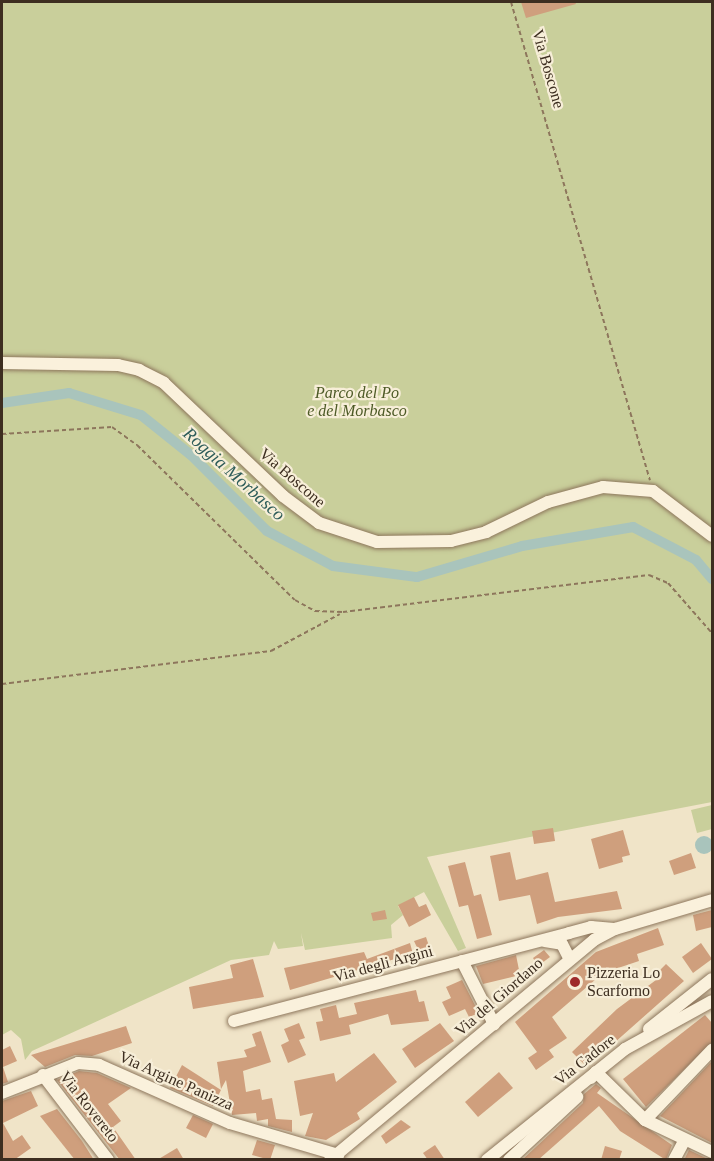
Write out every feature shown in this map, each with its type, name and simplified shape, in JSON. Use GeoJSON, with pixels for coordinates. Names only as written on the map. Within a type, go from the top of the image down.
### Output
{"type":"FeatureCollection","features":[{"type":"Feature","properties":{"kind":"street","name":"Via Boscone"},"geometry":{"type":"LineString","coordinates":[[2,363],[118,365],[140,370],[164,383],[283,496],[319,523],[377,542],[451,541],[486,532],[548,502],[603,487],[653,491]]}},
{"type":"Feature","properties":{"kind":"street"},"geometry":{"type":"LineString","coordinates":[[653,491],[712,537]]}},
{"type":"Feature","properties":{"kind":"street","name":"Via del Giordano"},"geometry":{"type":"LineString","coordinates":[[334,1157],[494,1024],[568,958],[615,929],[712,900]]}},
{"type":"Feature","properties":{"kind":"street","name":"Via degli Argini"},"geometry":{"type":"LineString","coordinates":[[234,1021],[591,927],[615,929]]}},
{"type":"Feature","properties":{"kind":"street"},"geometry":{"type":"LineString","coordinates":[[541,941],[562,944],[568,958]]}},
{"type":"Feature","properties":{"kind":"street"},"geometry":{"type":"LineString","coordinates":[[462,961],[494,1024]]}},
{"type":"Feature","properties":{"kind":"street"},"geometry":{"type":"LineString","coordinates":[[625,1049],[712,979]]}},
{"type":"Feature","properties":{"kind":"street"},"geometry":{"type":"LineString","coordinates":[[707,1003],[712,1014]]}},
{"type":"Feature","properties":{"kind":"street","name":"Via Cadore"},"geometry":{"type":"LineString","coordinates":[[487,1160],[625,1049],[707,1003]]}},
{"type":"Feature","properties":{"kind":"street"},"geometry":{"type":"LineString","coordinates":[[645,1120],[712,1050]]}},
{"type":"Feature","properties":{"kind":"street","name":"Via Argine Panizza"},"geometry":{"type":"LineString","coordinates":[[2,1093],[78,1063],[99,1065],[230,1123],[334,1157]]}},
{"type":"Feature","properties":{"kind":"street"},"geometry":{"type":"LineString","coordinates":[[509,1160],[510,1155],[578,1096],[596,1072],[645,1120],[684,1141],[712,1152]]}},
{"type":"Feature","properties":{"kind":"street","name":"Via Rovereto"},"geometry":{"type":"LineString","coordinates":[[43,1075],[108,1160]]}},
{"type":"Feature","properties":{"kind":"street"},"geometry":{"type":"LineString","coordinates":[[674,1160],[684,1141]]}},
{"type":"Feature","properties":{"kind":"path","name":"Via Boscone"},"geometry":{"type":"LineString","coordinates":[[511,2],[653,491]]}},
{"type":"Feature","properties":{"kind":"path"},"geometry":{"type":"LineString","coordinates":[[2,434],[112,427],[137,445],[295,600],[315,611],[343,612],[649,575],[668,583],[712,633]]}},
{"type":"Feature","properties":{"kind":"path"},"geometry":{"type":"LineString","coordinates":[[2,684],[271,651],[343,612]]}},
{"type":"Feature","properties":{"kind":"green space","name":"Parco del Po e del Morbasco"},"geometry":{"type":"Polygon","coordinates":[[[2,2],[712,2],[712,802],[427,857],[466,948],[458,951],[424,892],[398,906],[403,915],[391,925],[392,938],[305,950],[301,933],[303,946],[278,949],[274,941],[269,955],[231,960],[32,1051],[25,1060],[21,1039],[11,1030],[2,1035],[2,2]]]}},
{"type":"Feature","properties":{"kind":"green space"},"geometry":{"type":"Polygon","coordinates":[[[712,805],[712,829],[697,833],[691,810],[712,805]]]}},
{"type":"Feature","properties":{"kind":"water"},"geometry":{"type":"Polygon","coordinates":[[[700,836],[708,836],[713,841],[711,852],[700,854],[695,849],[695,841],[700,836]]]}},
{"type":"Feature","properties":{"kind":"building"},"geometry":{"type":"Polygon","coordinates":[[[521,2],[575,2],[576,4],[526,18],[521,2]]]}},
{"type":"Feature","properties":{"kind":"building"},"geometry":{"type":"Polygon","coordinates":[[[553,828],[555,841],[534,844],[532,831],[553,828]]]}},
{"type":"Feature","properties":{"kind":"building"},"geometry":{"type":"Polygon","coordinates":[[[623,830],[630,855],[622,857],[623,862],[599,869],[591,839],[623,830]]]}},
{"type":"Feature","properties":{"kind":"building"},"geometry":{"type":"Polygon","coordinates":[[[510,852],[516,880],[548,872],[555,902],[617,891],[622,909],[558,917],[537,924],[530,895],[499,901],[490,856],[510,852]]]}},
{"type":"Feature","properties":{"kind":"building"},"geometry":{"type":"Polygon","coordinates":[[[691,853],[696,868],[674,875],[669,861],[691,853]]]}},
{"type":"Feature","properties":{"kind":"building"},"geometry":{"type":"Polygon","coordinates":[[[465,862],[474,896],[481,894],[492,935],[477,939],[468,905],[459,907],[448,866],[465,862]]]}},
{"type":"Feature","properties":{"kind":"building"},"geometry":{"type":"Polygon","coordinates":[[[414,897],[419,907],[426,904],[431,915],[409,927],[398,905],[414,897]]]}},
{"type":"Feature","properties":{"kind":"building"},"geometry":{"type":"Polygon","coordinates":[[[385,910],[387,919],[373,921],[371,913],[385,910]]]}},
{"type":"Feature","properties":{"kind":"building"},"geometry":{"type":"Polygon","coordinates":[[[712,910],[712,927],[696,931],[693,915],[712,910]]]}},
{"type":"Feature","properties":{"kind":"building"},"geometry":{"type":"Polygon","coordinates":[[[658,928],[664,945],[637,954],[639,961],[603,973],[552,1017],[567,1038],[549,1050],[554,1057],[536,1070],[528,1058],[537,1052],[515,1022],[596,952],[658,928]]]}},
{"type":"Feature","properties":{"kind":"building"},"geometry":{"type":"Polygon","coordinates":[[[426,937],[431,952],[421,956],[414,941],[426,937]]]}},
{"type":"Feature","properties":{"kind":"building"},"geometry":{"type":"Polygon","coordinates":[[[410,943],[414,958],[407,961],[405,956],[290,990],[284,968],[364,952],[367,959],[410,943]]]}},
{"type":"Feature","properties":{"kind":"building"},"geometry":{"type":"Polygon","coordinates":[[[701,943],[712,959],[693,973],[682,957],[701,943]]]}},
{"type":"Feature","properties":{"kind":"building"},"geometry":{"type":"Polygon","coordinates":[[[544,950],[550,957],[538,966],[533,958],[544,950]]]}},
{"type":"Feature","properties":{"kind":"building"},"geometry":{"type":"Polygon","coordinates":[[[516,955],[520,975],[483,984],[476,966],[516,955]]]}},
{"type":"Feature","properties":{"kind":"building"},"geometry":{"type":"Polygon","coordinates":[[[253,959],[264,997],[193,1009],[189,987],[233,978],[230,965],[253,959]]]}},
{"type":"Feature","properties":{"kind":"building"},"geometry":{"type":"Polygon","coordinates":[[[666,964],[684,981],[587,1067],[572,1052],[617,1009],[656,980],[653,977],[666,964]]]}},
{"type":"Feature","properties":{"kind":"building"},"geometry":{"type":"Polygon","coordinates":[[[462,980],[479,1013],[469,1017],[465,1009],[449,1016],[442,1002],[451,998],[446,987],[462,980]]]}},
{"type":"Feature","properties":{"kind":"building"},"geometry":{"type":"Polygon","coordinates":[[[416,990],[419,1002],[424,1001],[429,1021],[391,1025],[388,1014],[349,1025],[351,1034],[320,1041],[316,1022],[323,1021],[320,1009],[336,1005],[339,1018],[357,1014],[354,1003],[416,990]]]}},
{"type":"Feature","properties":{"kind":"building"},"geometry":{"type":"Polygon","coordinates":[[[705,1015],[712,1023],[712,1042],[646,1107],[623,1079],[705,1015]]]}},
{"type":"Feature","properties":{"kind":"building"},"geometry":{"type":"Polygon","coordinates":[[[299,1023],[305,1038],[299,1040],[306,1055],[288,1063],[281,1045],[289,1041],[284,1029],[299,1023]]]}},
{"type":"Feature","properties":{"kind":"building"},"geometry":{"type":"Polygon","coordinates":[[[440,1023],[454,1041],[415,1068],[402,1049],[440,1023]]]}},
{"type":"Feature","properties":{"kind":"building"},"geometry":{"type":"Polygon","coordinates":[[[126,1026],[132,1043],[92,1056],[75,1055],[45,1067],[31,1055],[126,1026]]]}},
{"type":"Feature","properties":{"kind":"building"},"geometry":{"type":"Polygon","coordinates":[[[261,1031],[271,1062],[243,1071],[246,1092],[260,1089],[262,1100],[272,1098],[276,1119],[292,1120],[292,1132],[268,1126],[268,1119],[257,1121],[256,1113],[232,1115],[226,1080],[221,1089],[217,1062],[247,1057],[244,1050],[256,1046],[252,1034],[261,1031]]]}},
{"type":"Feature","properties":{"kind":"building"},"geometry":{"type":"Polygon","coordinates":[[[10,1046],[17,1061],[3,1067],[8,1082],[2,1084],[2,1050],[10,1046]]]}},
{"type":"Feature","properties":{"kind":"building"},"geometry":{"type":"Polygon","coordinates":[[[374,1053],[397,1082],[357,1113],[360,1119],[326,1140],[305,1136],[313,1113],[300,1116],[294,1081],[334,1073],[336,1082],[374,1053]]]}},
{"type":"Feature","properties":{"kind":"building"},"geometry":{"type":"Polygon","coordinates":[[[712,1061],[712,1143],[660,1116],[712,1061]]]}},
{"type":"Feature","properties":{"kind":"building"},"geometry":{"type":"Polygon","coordinates":[[[182,1065],[221,1090],[213,1106],[170,1088],[182,1065]]]}},
{"type":"Feature","properties":{"kind":"building"},"geometry":{"type":"Polygon","coordinates":[[[79,1071],[97,1073],[131,1088],[108,1104],[121,1121],[113,1127],[136,1160],[120,1160],[57,1080],[79,1071]]]}},
{"type":"Feature","properties":{"kind":"building"},"geometry":{"type":"Polygon","coordinates":[[[499,1072],[513,1088],[478,1117],[465,1102],[499,1072]]]}},
{"type":"Feature","properties":{"kind":"building"},"geometry":{"type":"Polygon","coordinates":[[[596,1084],[601,1088],[597,1093],[672,1145],[666,1160],[620,1131],[599,1106],[538,1160],[522,1160],[583,1103],[584,1094],[596,1084]]]}},
{"type":"Feature","properties":{"kind":"building"},"geometry":{"type":"Polygon","coordinates":[[[31,1091],[38,1106],[3,1123],[13,1141],[22,1135],[31,1148],[14,1160],[2,1160],[2,1101],[31,1091]]]}},
{"type":"Feature","properties":{"kind":"building"},"geometry":{"type":"Polygon","coordinates":[[[57,1109],[94,1160],[75,1160],[40,1116],[57,1109]]]}},
{"type":"Feature","properties":{"kind":"building"},"geometry":{"type":"Polygon","coordinates":[[[193,1115],[213,1124],[206,1138],[186,1128],[193,1115]]]}},
{"type":"Feature","properties":{"kind":"building"},"geometry":{"type":"Polygon","coordinates":[[[401,1120],[411,1127],[386,1144],[381,1136],[401,1120]]]}},
{"type":"Feature","properties":{"kind":"building"},"geometry":{"type":"Polygon","coordinates":[[[257,1140],[275,1145],[270,1160],[252,1155],[257,1140]]]}},
{"type":"Feature","properties":{"kind":"building"},"geometry":{"type":"Polygon","coordinates":[[[435,1145],[445,1160],[428,1160],[423,1153],[435,1145]]]}},
{"type":"Feature","properties":{"kind":"building"},"geometry":{"type":"Polygon","coordinates":[[[605,1146],[622,1151],[619,1160],[601,1160],[605,1146]]]}},
{"type":"Feature","properties":{"kind":"building"},"geometry":{"type":"Polygon","coordinates":[[[177,1148],[184,1160],[157,1160],[177,1148]]]}},
{"type":"Feature","properties":{"kind":"building"},"geometry":{"type":"Polygon","coordinates":[[[689,1150],[708,1159],[709,1160],[684,1160],[689,1150]]]}},
{"type":"Feature","properties":{"kind":"waterway","name":"Roggia Morbasco"},"geometry":{"type":"LineString","coordinates":[[2,403],[69,393],[141,415],[191,455],[267,531],[333,566],[417,577],[522,546],[633,527],[696,560],[712,579]]}},
{"type":"Feature","properties":{"kind":"place","name":"Pizzeria Lo Scarforno"},"geometry":{"type":"Point","coordinates":[575,982]}}]}
